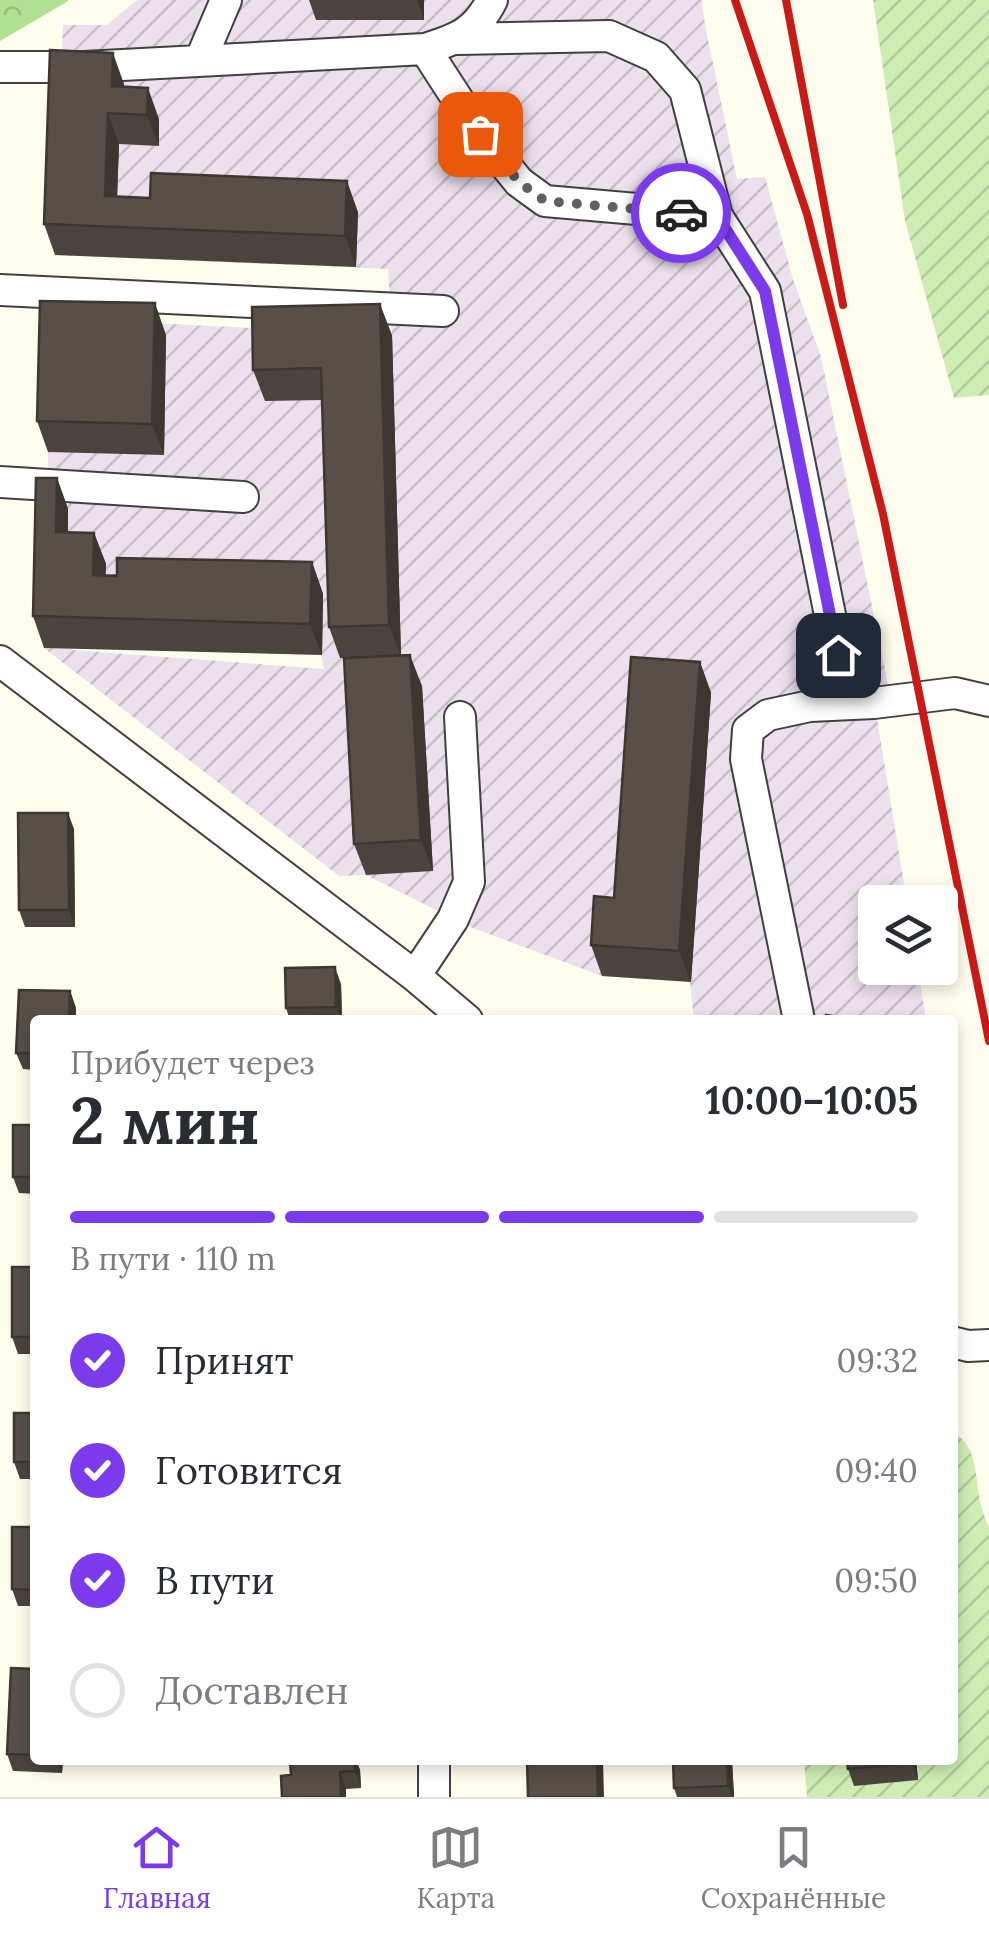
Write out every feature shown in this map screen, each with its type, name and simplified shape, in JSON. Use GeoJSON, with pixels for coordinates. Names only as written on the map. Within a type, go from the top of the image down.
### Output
{"type":"FeatureCollection","features":[{"type":"Feature","properties":{"kind":"street"},"geometry":{"type":"LineString","coordinates":[[200,61],[226,0]]}},
{"type":"Feature","properties":{"kind":"street"},"geometry":{"type":"LineString","coordinates":[[458,39],[478,21],[492,0]]}},
{"type":"Feature","properties":{"kind":"street"},"geometry":{"type":"LineString","coordinates":[[0,67],[84,67],[425,49],[458,39],[609,36],[656,56],[684,90],[717,216],[765,291],[838,655]]}},
{"type":"Feature","properties":{"kind":"street"},"geometry":{"type":"LineString","coordinates":[[425,49],[480,134],[519,182],[545,201],[717,216]]}},
{"type":"Feature","properties":{"kind":"street"},"geometry":{"type":"LineString","coordinates":[[0,290],[443,311]]}},
{"type":"Feature","properties":{"kind":"street"},"geometry":{"type":"LineString","coordinates":[[0,482],[243,497]]}},
{"type":"Feature","properties":{"kind":"street"},"geometry":{"type":"LineString","coordinates":[[0,661],[416,976],[456,1015]]}},
{"type":"Feature","properties":{"kind":"street"},"geometry":{"type":"LineString","coordinates":[[798,1015],[746,758],[748,730],[768,715],[810,706],[955,693],[989,701]]}},
{"type":"Feature","properties":{"kind":"street"},"geometry":{"type":"LineString","coordinates":[[416,976],[453,919],[469,882],[460,717]]}},
{"type":"Feature","properties":{"kind":"street"},"geometry":{"type":"LineString","coordinates":[[958,1344],[989,1345]]}},
{"type":"Feature","properties":{"kind":"street"},"geometry":{"type":"LineString","coordinates":[[434,1765],[434,1797]]}},
{"type":"Feature","properties":{"kind":"shaded area"},"geometry":{"type":"Polygon","coordinates":[[[137,0],[702,0],[737,179],[765,177],[793,279],[821,357],[890,694],[873,694],[904,885],[858,885],[858,985],[921,985],[925,1015],[693,1015],[690,982],[602,976],[468,926],[366,875],[339,876],[44,648],[51,318],[392,335],[388,269],[55,255],[63,25],[107,25],[137,0]],[[72,650],[324,669],[321,655],[72,650]]]}},
{"type":"Feature","properties":{"kind":"green space"},"geometry":{"type":"Polygon","coordinates":[[[0,0],[68,0],[68,1],[0,41],[0,0]]]}},
{"type":"Feature","properties":{"kind":"green space"},"geometry":{"type":"Polygon","coordinates":[[[873,0],[989,0],[989,395],[954,398],[905,221],[873,0]]]}},
{"type":"Feature","properties":{"kind":"green space"},"geometry":{"type":"Polygon","coordinates":[[[958,1436],[972,1455],[989,1528],[989,1797],[807,1797],[804,1765],[958,1765],[958,1436]]]}},
{"type":"Feature","properties":{"kind":"building"},"geometry":{"type":"Polygon","coordinates":[[[50,50],[113,53],[112,86],[148,88],[147,115],[108,113],[105,196],[150,198],[151,173],[347,181],[345,236],[44,224],[50,50]]]}},
{"type":"Feature","properties":{"kind":"building"},"geometry":{"type":"Polygon","coordinates":[[[40,301],[155,303],[152,424],[37,421],[40,301]]]}},
{"type":"Feature","properties":{"kind":"building"},"geometry":{"type":"Polygon","coordinates":[[[380,304],[389,625],[329,627],[321,368],[253,370],[252,307],[380,304]]]}},
{"type":"Feature","properties":{"kind":"building"},"geometry":{"type":"Polygon","coordinates":[[[36,478],[57,478],[56,532],[94,533],[93,575],[117,576],[117,558],[312,562],[310,624],[33,616],[36,478]]]}},
{"type":"Feature","properties":{"kind":"building"},"geometry":{"type":"Polygon","coordinates":[[[410,655],[421,840],[354,844],[344,658],[410,655]]]}},
{"type":"Feature","properties":{"kind":"building"},"geometry":{"type":"Polygon","coordinates":[[[631,657],[700,662],[679,951],[591,945],[594,896],[614,898],[631,657]]]}},
{"type":"Feature","properties":{"kind":"building"},"geometry":{"type":"Polygon","coordinates":[[[18,813],[68,813],[69,910],[19,910],[18,813]]]}},
{"type":"Feature","properties":{"kind":"building"},"geometry":{"type":"Polygon","coordinates":[[[335,967],[336,1007],[286,1008],[285,968],[335,967]]]}},
{"type":"Feature","properties":{"kind":"building"},"geometry":{"type":"Polygon","coordinates":[[[19,990],[70,991],[69,1015],[30,1015],[30,1053],[16,1053],[19,990]]]}},
{"type":"Feature","properties":{"kind":"building"},"geometry":{"type":"Polygon","coordinates":[[[13,1125],[30,1125],[30,1177],[13,1177],[13,1125]]]}},
{"type":"Feature","properties":{"kind":"building"},"geometry":{"type":"Polygon","coordinates":[[[12,1267],[30,1267],[30,1337],[12,1337],[12,1267]]]}},
{"type":"Feature","properties":{"kind":"building"},"geometry":{"type":"Polygon","coordinates":[[[14,1413],[30,1413],[30,1462],[14,1462],[14,1413]]]}},
{"type":"Feature","properties":{"kind":"building"},"geometry":{"type":"Polygon","coordinates":[[[12,1527],[30,1527],[30,1590],[12,1589],[12,1527]]]}},
{"type":"Feature","properties":{"kind":"building"},"geometry":{"type":"Polygon","coordinates":[[[11,1668],[30,1669],[30,1755],[7,1754],[11,1668]]]}},
{"type":"Feature","properties":{"kind":"building"},"geometry":{"type":"Polygon","coordinates":[[[290,1765],[354,1765],[355,1771],[340,1772],[341,1797],[282,1797],[281,1776],[291,1775],[290,1765]]]}},
{"type":"Feature","properties":{"kind":"building"},"geometry":{"type":"Polygon","coordinates":[[[527,1765],[597,1765],[598,1797],[528,1797],[527,1765]]]}},
{"type":"Feature","properties":{"kind":"building"},"geometry":{"type":"Polygon","coordinates":[[[673,1765],[727,1765],[728,1786],[674,1788],[673,1765]]]}},
{"type":"Feature","properties":{"kind":"building"},"geometry":{"type":"Polygon","coordinates":[[[848,1765],[891,1765],[848,1769],[848,1765]]]}},
{"type":"Feature","properties":{"kind":"railway"},"geometry":{"type":"LineString","coordinates":[[735,0],[807,214],[883,514],[989,1041]]}},
{"type":"Feature","properties":{"kind":"railway"},"geometry":{"type":"LineString","coordinates":[[786,0],[843,305]]}},
{"type":"Feature","properties":{"kind":"way so far"},"geometry":{"type":"LineString","coordinates":[[480,134],[519,182],[545,201],[681,213]]}},
{"type":"Feature","properties":{"kind":"route"},"geometry":{"type":"LineString","coordinates":[[681,213],[717,216],[765,291],[838,655]]}}]}
